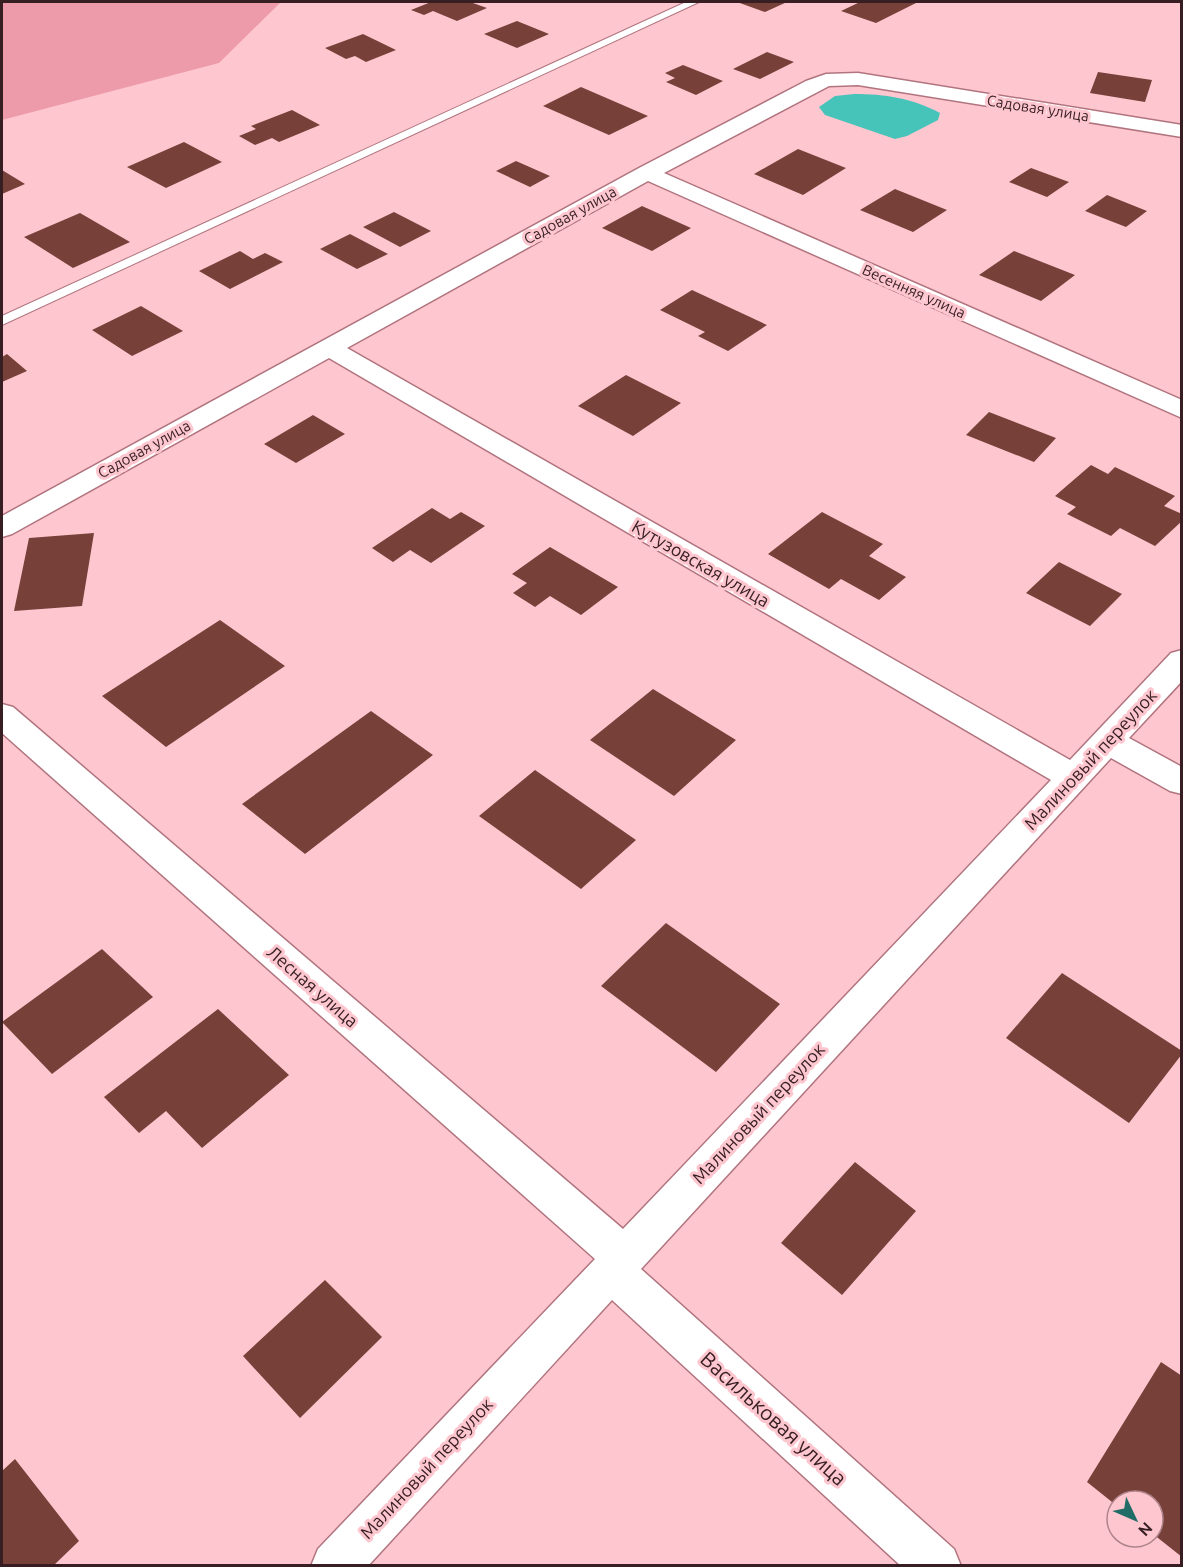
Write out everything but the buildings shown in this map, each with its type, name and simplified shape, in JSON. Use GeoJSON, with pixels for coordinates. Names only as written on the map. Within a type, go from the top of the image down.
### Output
{"type":"FeatureCollection","features":[{"type":"Feature","properties":{"kind":"street","name":"Садовая улица"},"geometry":{"type":"LineString","coordinates":[[2,528],[647,173],[826,80],[858,80],[1182,131]]}},
{"type":"Feature","properties":{"kind":"street","name":"Весенняя улица"},"geometry":{"type":"LineString","coordinates":[[647,173],[1182,410]]}},
{"type":"Feature","properties":{"kind":"street","name":"Кутузовская улица"},"geometry":{"type":"LineString","coordinates":[[329,348],[1073,777]]}},
{"type":"Feature","properties":{"kind":"street","name":"Малиновый переулок"},"geometry":{"type":"LineString","coordinates":[[334,1566],[1182,661]]}},
{"type":"Feature","properties":{"kind":"street","name":"Лесная улица"},"geometry":{"type":"LineString","coordinates":[[2,715],[618,1264]]}},
{"type":"Feature","properties":{"kind":"street"},"geometry":{"type":"LineString","coordinates":[[1107,741],[1182,782]]}},
{"type":"Feature","properties":{"kind":"street","name":"Васильковая улица"},"geometry":{"type":"LineString","coordinates":[[618,1264],[937,1566]]}},
{"type":"Feature","properties":{"kind":"lane"},"geometry":{"type":"LineString","coordinates":[[2,321],[694,2]]}},
{"type":"Feature","properties":{"kind":"shaded area"},"geometry":{"type":"Polygon","coordinates":[[[2,2],[281,2],[219,63],[2,120],[2,2]]]}},
{"type":"Feature","properties":{"kind":"water"},"geometry":{"type":"Polygon","coordinates":[[[854,94],[898,98],[940,113],[938,120],[907,136],[895,139],[825,115],[819,107],[835,96],[854,94]]]}}]}
